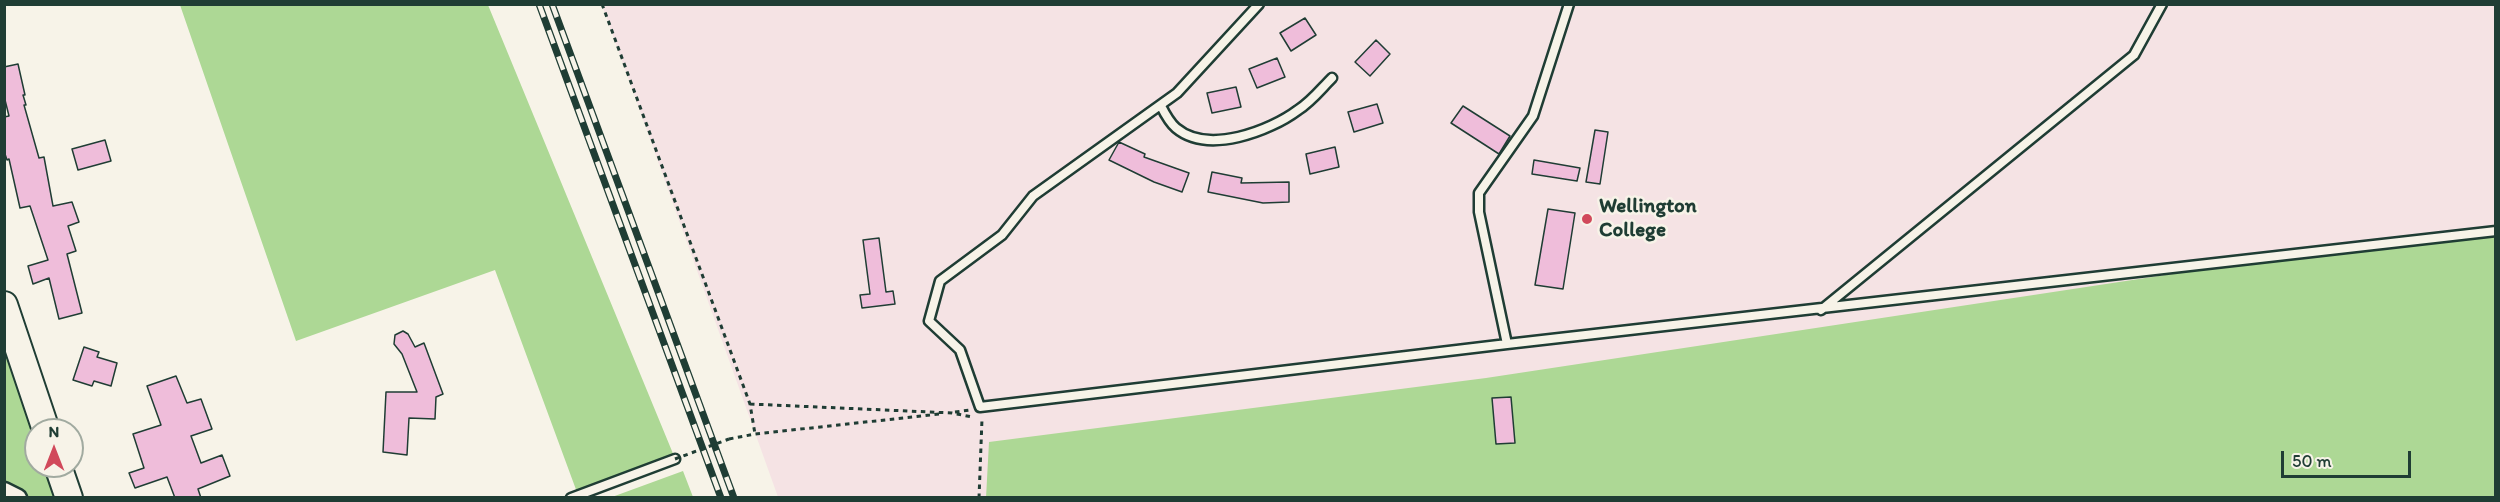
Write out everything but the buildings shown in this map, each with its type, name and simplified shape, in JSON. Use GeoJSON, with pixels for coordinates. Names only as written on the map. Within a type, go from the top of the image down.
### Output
{"type":"FeatureCollection","features":[{"type":"Feature","properties":{"kind":"main road"},"geometry":{"type":"LineString","coordinates":[[4,305],[42,418]]}},
{"type":"Feature","properties":{"kind":"main road"},"geometry":{"type":"LineString","coordinates":[[62,478],[69,498]]}},
{"type":"Feature","properties":{"kind":"street"},"geometry":{"type":"LineString","coordinates":[[4,491],[18,498]]}},
{"type":"Feature","properties":{"kind":"lane"},"geometry":{"type":"LineString","coordinates":[[1259,4],[1178,93],[1033,196],[1002,235],[940,281],[929,321],[960,350],[980,407],[1507,344],[2496,231]]}},
{"type":"Feature","properties":{"kind":"lane"},"geometry":{"type":"LineString","coordinates":[[1507,344],[1479,212],[1479,193],[1533,116],[1569,4]]}},
{"type":"Feature","properties":{"kind":"lane"},"geometry":{"type":"LineString","coordinates":[[1820,310],[2134,55],[2162,4]]}},
{"type":"Feature","properties":{"kind":"lane"},"geometry":{"type":"LineString","coordinates":[[1161,105],[1169,121],[1178,130],[1197,137],[1221,140],[1246,136],[1275,125],[1300,110],[1332,78]]}},
{"type":"Feature","properties":{"kind":"lane"},"geometry":{"type":"LineString","coordinates":[[572,498],[675,459]]}},
{"type":"Feature","properties":{"kind":"path"},"geometry":{"type":"LineString","coordinates":[[602,4],[750,404],[755,434]]}},
{"type":"Feature","properties":{"kind":"path"},"geometry":{"type":"LineString","coordinates":[[750,404],[952,413],[982,419],[979,498]]}},
{"type":"Feature","properties":{"kind":"path"},"geometry":{"type":"LineString","coordinates":[[675,459],[729,439],[755,434],[952,413]]}},
{"type":"Feature","properties":{"kind":"shaded area","name":"Wellington College"},"geometry":{"type":"Polygon","coordinates":[[[602,5],[2495,5],[2495,497],[778,497],[602,5]]]}},
{"type":"Feature","properties":{"kind":"green space"},"geometry":{"type":"Polygon","coordinates":[[[180,5],[488,5],[674,456],[578,495],[495,270],[296,341],[180,5]]]}},
{"type":"Feature","properties":{"kind":"green space"},"geometry":{"type":"Polygon","coordinates":[[[2495,225],[2495,497],[986,498],[989,442],[1486,378],[2495,225]]]}},
{"type":"Feature","properties":{"kind":"green space"},"geometry":{"type":"Polygon","coordinates":[[[4,305],[33,418],[24,418],[24,478],[62,478],[69,497],[18,497],[5,491],[4,305]]]}},
{"type":"Feature","properties":{"kind":"green space"},"geometry":{"type":"Polygon","coordinates":[[[683,471],[693,497],[612,497],[683,471]]]}},
{"type":"Feature","properties":{"kind":"railway"},"geometry":{"type":"LineString","coordinates":[[539,4],[721,498]]}},
{"type":"Feature","properties":{"kind":"railway"},"geometry":{"type":"LineString","coordinates":[[552,4],[734,498]]}},
{"type":"Feature","properties":{"kind":"place","name":"Wellington College"},"geometry":{"type":"Point","coordinates":[1587,219]}}]}
